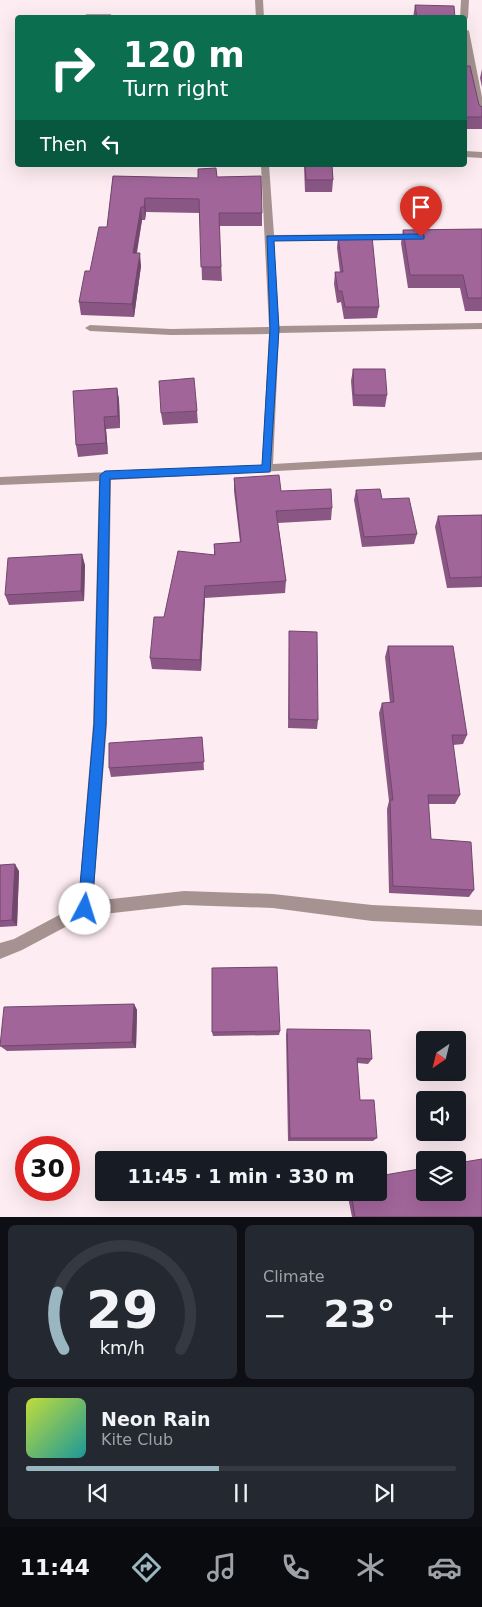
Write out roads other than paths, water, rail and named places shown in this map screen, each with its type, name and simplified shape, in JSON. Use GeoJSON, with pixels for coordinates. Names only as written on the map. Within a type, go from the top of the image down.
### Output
{"type":"FeatureCollection","features":[{"type":"Feature","properties":{"kind":"street"},"geometry":{"type":"LineString","coordinates":[[259,0],[260,15]]}},
{"type":"Feature","properties":{"kind":"street"},"geometry":{"type":"LineString","coordinates":[[464,15],[465,0]]}},
{"type":"Feature","properties":{"kind":"street"},"geometry":{"type":"LineString","coordinates":[[467,52],[469,74],[482,116]]}},
{"type":"Feature","properties":{"kind":"street"},"geometry":{"type":"LineString","coordinates":[[469,74],[482,74]]}},
{"type":"Feature","properties":{"kind":"street"},"geometry":{"type":"LineString","coordinates":[[467,154],[482,154]]}},
{"type":"Feature","properties":{"kind":"street"},"geometry":{"type":"LineString","coordinates":[[265,167],[274,329],[266,469]]}},
{"type":"Feature","properties":{"kind":"street"},"geometry":{"type":"LineString","coordinates":[[270,238],[430,237]]}},
{"type":"Feature","properties":{"kind":"street"},"geometry":{"type":"LineString","coordinates":[[90,328],[171,332],[482,326]]}},
{"type":"Feature","properties":{"kind":"street"},"geometry":{"type":"LineString","coordinates":[[0,482],[482,456]]}},
{"type":"Feature","properties":{"kind":"street"},"geometry":{"type":"LineString","coordinates":[[85,909],[100,724],[105,475]]}},
{"type":"Feature","properties":{"kind":"street"},"geometry":{"type":"LineString","coordinates":[[0,951],[85,909],[184,898],[273,901],[372,913],[482,918]]}}]}
